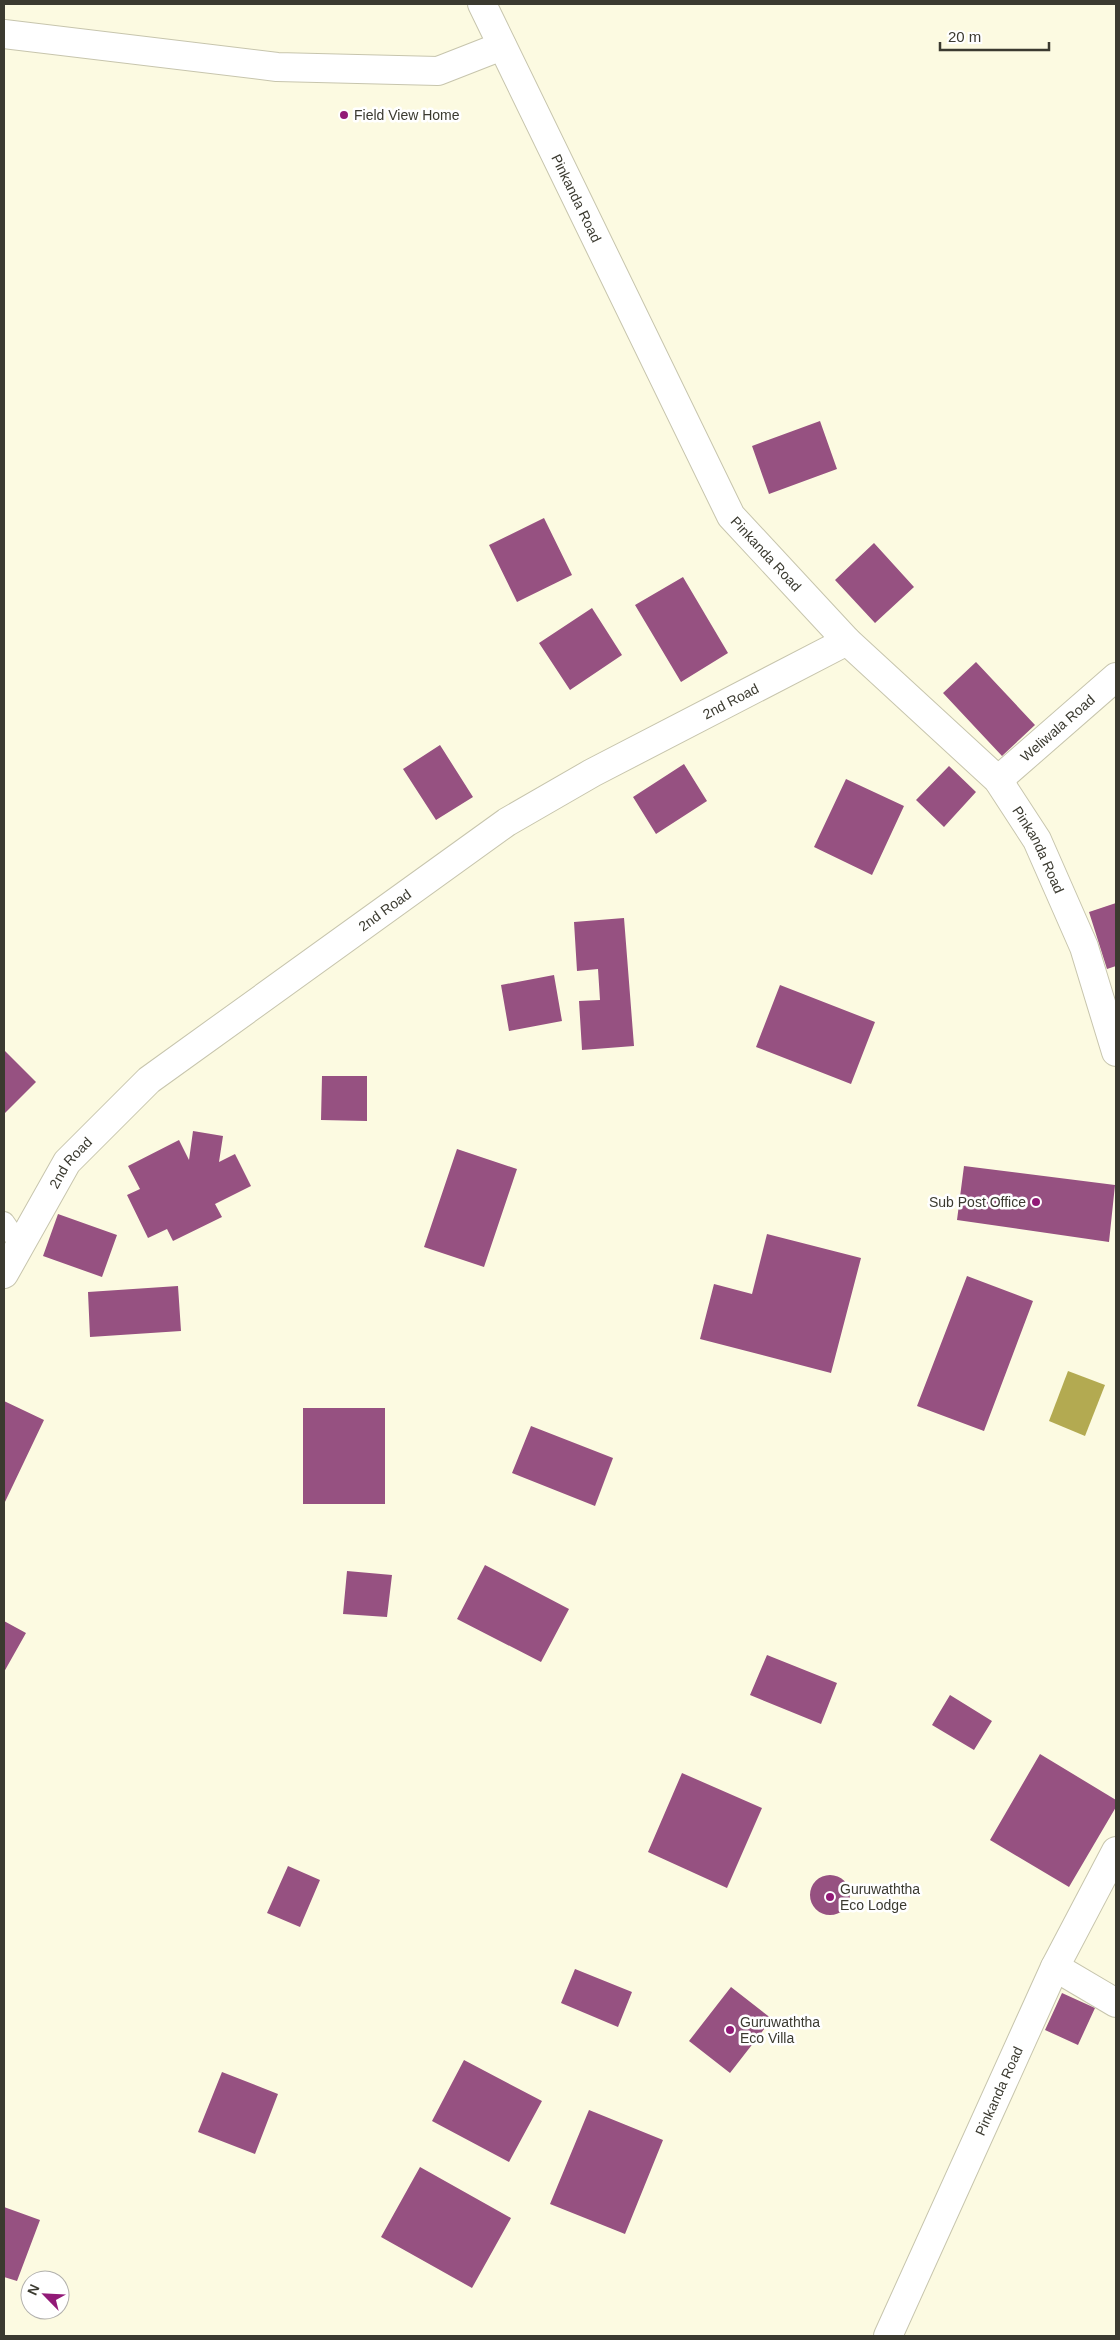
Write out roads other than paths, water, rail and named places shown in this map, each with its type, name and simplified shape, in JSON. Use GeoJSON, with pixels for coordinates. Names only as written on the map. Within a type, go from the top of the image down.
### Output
{"type":"FeatureCollection","features":[{"type":"Feature","properties":{"kind":"street","name":"Pinkanda Road"},"geometry":{"type":"LineString","coordinates":[[482,4],[731,516],[847,641],[998,780],[1037,840],[1084,947],[1116,1052]]}},
{"type":"Feature","properties":{"kind":"street"},"geometry":{"type":"LineString","coordinates":[[4,34],[277,67],[438,71],[502,46]]}},
{"type":"Feature","properties":{"kind":"street","name":"2nd Road"},"geometry":{"type":"LineString","coordinates":[[4,1274],[67,1162],[149,1080],[507,822],[592,773],[847,641]]}},
{"type":"Feature","properties":{"kind":"street","name":"Weliwala Road"},"geometry":{"type":"LineString","coordinates":[[998,780],[1116,677]]}},
{"type":"Feature","properties":{"kind":"street","name":"Pinkanda Road"},"geometry":{"type":"LineString","coordinates":[[888,2336],[1054,1966],[1116,1851]]}},
{"type":"Feature","properties":{"kind":"street"},"geometry":{"type":"LineString","coordinates":[[1054,1966],[1116,2003]]}},
{"type":"Feature","properties":{"kind":"lane"},"geometry":{"type":"LineString","coordinates":[[4,1222],[20,1245]]}},
{"type":"Feature","properties":{"kind":"place","name":"Field View Home"},"geometry":{"type":"Point","coordinates":[344,115]}},
{"type":"Feature","properties":{"kind":"place","name":"Sub Post Office"},"geometry":{"type":"Point","coordinates":[1036,1202]}},
{"type":"Feature","properties":{"kind":"place","name":"Guruwaththa Eco Lodge"},"geometry":{"type":"Point","coordinates":[830,1897]}},
{"type":"Feature","properties":{"kind":"place","name":"Guruwaththa Eco Villa"},"geometry":{"type":"Point","coordinates":[730,2030]}}]}
